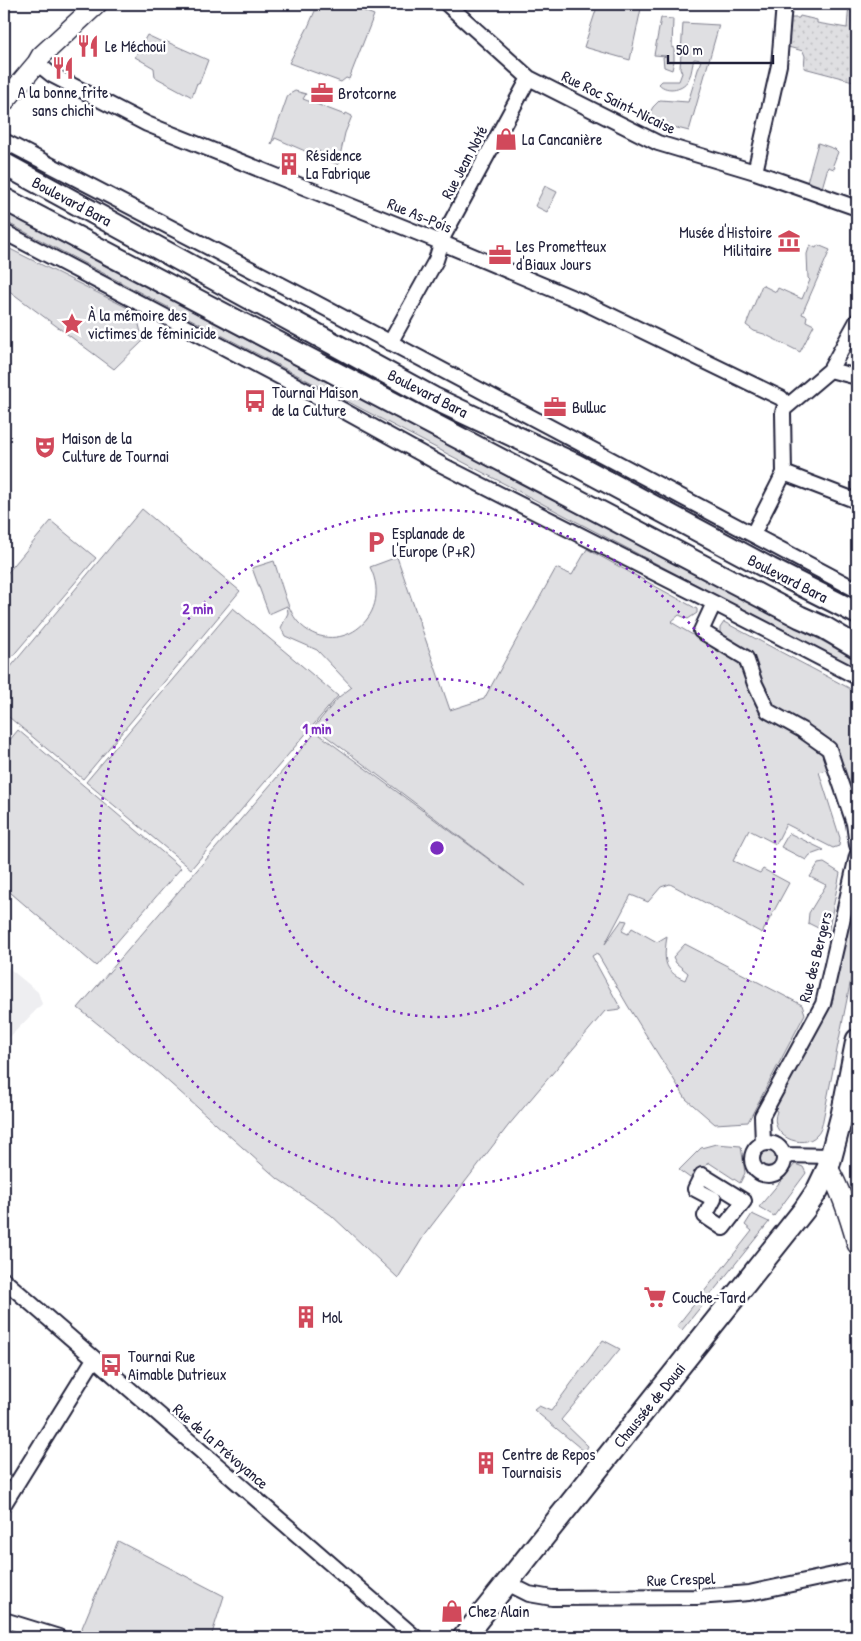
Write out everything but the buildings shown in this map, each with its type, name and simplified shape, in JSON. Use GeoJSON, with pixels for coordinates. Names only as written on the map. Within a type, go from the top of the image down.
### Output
{"type":"FeatureCollection","features":[{"type":"Feature","properties":{"kind":"main road","name":"Boulevard Bara"},"geometry":{"type":"LineString","coordinates":[[4,164],[433,398],[576,465],[857,614]]}},
{"type":"Feature","properties":{"kind":"main road"},"geometry":{"type":"LineString","coordinates":[[4,184],[113,242],[164,264],[198,269]]}},
{"type":"Feature","properties":{"kind":"main road","name":"Boulevard Bara"},"geometry":{"type":"LineString","coordinates":[[4,199],[800,617],[825,628]]}},
{"type":"Feature","properties":{"kind":"main road"},"geometry":{"type":"LineString","coordinates":[[825,628],[857,636]]}},
{"type":"Feature","properties":{"kind":"main road"},"geometry":{"type":"LineString","coordinates":[[825,628],[857,647]]}},
{"type":"Feature","properties":{"kind":"main road","name":"Chaussée de Douai"},"geometry":{"type":"LineString","coordinates":[[464,1637],[804,1210],[817,1191],[829,1162],[842,1115],[857,1040]]}},
{"type":"Feature","properties":{"kind":"street"},"geometry":{"type":"LineString","coordinates":[[4,102],[37,64],[41,56],[97,4]]}},
{"type":"Feature","properties":{"kind":"street","name":"Rue Roc Saint-Nicaise"},"geometry":{"type":"LineString","coordinates":[[446,4],[529,78],[658,143],[755,172],[857,208]]}},
{"type":"Feature","properties":{"kind":"street"},"geometry":{"type":"LineString","coordinates":[[755,172],[779,65],[784,4]]}},
{"type":"Feature","properties":{"kind":"street","name":"Rue As-Pois"},"geometry":{"type":"LineString","coordinates":[[37,64],[52,75],[146,124],[442,243],[625,322],[781,398],[787,405]]}},
{"type":"Feature","properties":{"kind":"street","name":"Rue Jean Noté"},"geometry":{"type":"LineString","coordinates":[[390,343],[436,260],[444,235],[529,78]]}},
{"type":"Feature","properties":{"kind":"street","name":"Boulevard Bara"},"geometry":{"type":"LineString","coordinates":[[4,141],[857,590]]}},
{"type":"Feature","properties":{"kind":"street"},"geometry":{"type":"LineString","coordinates":[[4,232],[326,401],[442,465],[857,677]]}},
{"type":"Feature","properties":{"kind":"street"},"geometry":{"type":"LineString","coordinates":[[753,534],[784,473],[783,413],[787,405],[830,370],[857,321]]}},
{"type":"Feature","properties":{"kind":"street"},"geometry":{"type":"LineString","coordinates":[[830,370],[857,377]]}},
{"type":"Feature","properties":{"kind":"street"},"geometry":{"type":"LineString","coordinates":[[784,473],[857,501]]}},
{"type":"Feature","properties":{"kind":"street"},"geometry":{"type":"LineString","coordinates":[[714,603],[701,631],[746,658],[755,684],[768,711],[802,730],[829,749],[854,823],[857,845]]}},
{"type":"Feature","properties":{"kind":"street","name":"Rue des Bergers"},"geometry":{"type":"LineString","coordinates":[[762,1144],[762,1116],[823,1004],[857,856]]}},
{"type":"Feature","properties":{"kind":"street"},"geometry":{"type":"LineString","coordinates":[[773,1143],[782,1150],[784,1155],[784,1165],[777,1173],[766,1176],[753,1166],[754,1150],[762,1144],[773,1143]]}},
{"type":"Feature","properties":{"kind":"street"},"geometry":{"type":"LineString","coordinates":[[784,1155],[829,1162],[847,1210],[857,1244]]}},
{"type":"Feature","properties":{"kind":"street","name":"Rue de la Prévoyance"},"geometry":{"type":"LineString","coordinates":[[4,1280],[415,1637]]}},
{"type":"Feature","properties":{"kind":"street"},"geometry":{"type":"LineString","coordinates":[[4,1504],[94,1359]]}},
{"type":"Feature","properties":{"kind":"street","name":"Rue Crespel"},"geometry":{"type":"LineString","coordinates":[[507,1583],[529,1594],[552,1598],[697,1597],[749,1592],[857,1570]]}},
{"type":"Feature","properties":{"kind":"street"},"geometry":{"type":"LineString","coordinates":[[4,1620],[59,1637]]}},
{"type":"Feature","properties":{"kind":"shaded area"},"geometry":{"type":"Polygon","coordinates":[[[318,4],[367,4],[364,11],[374,15],[349,79],[346,78],[341,82],[289,63],[318,4]]]}},
{"type":"Feature","properties":{"kind":"shaded area"},"geometry":{"type":"Polygon","coordinates":[[[598,4],[642,4],[630,60],[584,47],[598,4]]]}},
{"type":"Feature","properties":{"kind":"shaded area"},"geometry":{"type":"Polygon","coordinates":[[[849,4],[857,4],[857,82],[804,68],[805,56],[803,51],[788,47],[789,18],[799,18],[800,16],[817,20],[817,23],[847,28],[849,4]]]}},
{"type":"Feature","properties":{"kind":"shaded area"},"geometry":{"type":"Polygon","coordinates":[[[661,18],[673,19],[672,48],[674,47],[674,61],[672,70],[664,67],[663,57],[666,56],[654,55],[661,18]]]}},
{"type":"Feature","properties":{"kind":"shaded area"},"geometry":{"type":"Polygon","coordinates":[[[683,23],[719,25],[689,131],[669,126],[648,116],[660,100],[688,102],[701,60],[694,59],[691,74],[684,85],[671,89],[662,87],[659,84],[662,81],[679,81],[682,73],[680,68],[683,23]]]}},
{"type":"Feature","properties":{"kind":"shaded area"},"geometry":{"type":"Polygon","coordinates":[[[147,35],[208,60],[192,97],[155,77],[154,68],[135,57],[147,35]]]}},
{"type":"Feature","properties":{"kind":"shaded area"},"geometry":{"type":"Polygon","coordinates":[[[295,91],[306,94],[303,99],[352,116],[345,133],[338,165],[321,157],[323,153],[316,150],[312,154],[275,138],[271,144],[288,95],[295,91]]]}},
{"type":"Feature","properties":{"kind":"shaded area"},"geometry":{"type":"Polygon","coordinates":[[[818,143],[835,149],[838,152],[833,165],[835,167],[834,169],[828,167],[822,188],[807,182],[818,143]]]}},
{"type":"Feature","properties":{"kind":"shaded area"},"geometry":{"type":"Polygon","coordinates":[[[545,186],[557,192],[547,212],[535,206],[545,186]]]}},
{"type":"Feature","properties":{"kind":"shaded area"},"geometry":{"type":"Polygon","coordinates":[[[4,211],[107,267],[826,643],[857,661],[857,669],[4,221],[4,211]]]}},
{"type":"Feature","properties":{"kind":"shaded area"},"geometry":{"type":"Polygon","coordinates":[[[810,245],[816,248],[818,245],[830,250],[802,314],[807,316],[806,321],[814,325],[800,352],[754,331],[746,325],[762,285],[776,292],[778,288],[802,299],[810,280],[808,278],[807,254],[810,245]]]}},
{"type":"Feature","properties":{"kind":"shaded area"},"geometry":{"type":"Polygon","coordinates":[[[4,246],[136,312],[143,341],[114,369],[4,287],[4,246]]]}},
{"type":"Feature","properties":{"kind":"shaded area"},"geometry":{"type":"Polygon","coordinates":[[[142,509],[240,591],[83,779],[4,713],[4,675],[142,509]]]}},
{"type":"Feature","properties":{"kind":"shaded area"},"geometry":{"type":"Polygon","coordinates":[[[51,521],[96,558],[5,665],[4,577],[51,521]]]}},
{"type":"Feature","properties":{"kind":"shaded area"},"geometry":{"type":"Polygon","coordinates":[[[587,549],[697,609],[697,613],[688,619],[679,615],[671,622],[740,663],[755,704],[764,718],[799,736],[824,753],[831,769],[819,772],[840,838],[839,846],[833,848],[786,824],[776,844],[749,830],[733,861],[760,873],[763,869],[789,883],[762,933],[670,884],[661,887],[648,902],[631,895],[605,944],[622,920],[627,921],[622,931],[628,934],[632,928],[657,942],[667,936],[665,957],[668,968],[685,980],[688,973],[676,963],[673,957],[685,944],[802,1005],[805,1014],[748,1122],[715,1124],[686,1099],[597,953],[592,956],[621,1009],[605,1011],[508,1126],[425,1234],[398,1278],[331,1215],[278,1179],[153,1068],[78,1008],[316,732],[525,886],[314,727],[339,697],[352,687],[317,650],[285,636],[281,628],[288,613],[287,606],[269,614],[252,568],[274,561],[287,602],[298,622],[312,633],[328,637],[343,636],[357,629],[368,618],[375,603],[376,586],[370,567],[397,557],[450,710],[484,699],[556,568],[572,575],[587,549]]]}},
{"type":"Feature","properties":{"kind":"shaded area"},"geometry":{"type":"Polygon","coordinates":[[[233,608],[338,696],[191,869],[86,782],[233,608]]]}},
{"type":"Feature","properties":{"kind":"shaded area"},"geometry":{"type":"Polygon","coordinates":[[[724,622],[849,688],[857,699],[857,811],[839,753],[833,743],[820,732],[770,704],[764,692],[754,659],[749,652],[720,633],[720,628],[724,622]]]}},
{"type":"Feature","properties":{"kind":"shaded area"},"geometry":{"type":"Polygon","coordinates":[[[18,730],[181,868],[96,966],[4,887],[4,747],[18,730]]]}},
{"type":"Feature","properties":{"kind":"shaded area"},"geometry":{"type":"Polygon","coordinates":[[[789,833],[824,850],[810,855],[806,860],[781,847],[789,833]]]}},
{"type":"Feature","properties":{"kind":"shaded area"},"geometry":{"type":"Polygon","coordinates":[[[824,863],[840,873],[828,933],[808,923],[809,913],[826,885],[810,877],[818,864],[824,863]]]}},
{"type":"Feature","properties":{"kind":"shaded area"},"geometry":{"type":"Polygon","coordinates":[[[857,874],[857,949],[822,1124],[818,1133],[811,1140],[796,1141],[782,1134],[777,1128],[775,1120],[777,1111],[774,1109],[825,1013],[857,874]]]}},
{"type":"Feature","properties":{"kind":"shaded area"},"geometry":{"type":"Polygon","coordinates":[[[4,964],[38,992],[42,1004],[4,1043],[4,964]]]}},
{"type":"Feature","properties":{"kind":"shaded area"},"geometry":{"type":"Polygon","coordinates":[[[716,1144],[741,1146],[745,1173],[740,1183],[708,1162],[697,1183],[679,1170],[701,1148],[716,1144]]]}},
{"type":"Feature","properties":{"kind":"shaded area"},"geometry":{"type":"Polygon","coordinates":[[[768,1150],[774,1152],[776,1158],[774,1164],[768,1166],[762,1164],[760,1158],[762,1152],[768,1150]]]}},
{"type":"Feature","properties":{"kind":"shaded area"},"geometry":{"type":"Polygon","coordinates":[[[795,1164],[803,1167],[806,1173],[774,1216],[759,1207],[795,1164]]]}},
{"type":"Feature","properties":{"kind":"shaded area"},"geometry":{"type":"Polygon","coordinates":[[[752,1214],[769,1222],[682,1330],[677,1326],[752,1231],[745,1225],[752,1214]]]}},
{"type":"Feature","properties":{"kind":"shaded area"},"geometry":{"type":"Polygon","coordinates":[[[603,1340],[620,1349],[561,1420],[588,1446],[585,1452],[534,1410],[539,1406],[551,1411],[603,1340]]]}},
{"type":"Feature","properties":{"kind":"shaded area"},"geometry":{"type":"Polygon","coordinates":[[[118,1541],[224,1596],[211,1637],[86,1637],[79,1635],[118,1541]]]}},
{"type":"Feature","properties":{"kind":"place","name":"Le Méchoui"},"geometry":{"type":"Point","coordinates":[88,46]}},
{"type":"Feature","properties":{"kind":"place","name":"A la bonne frite sans chichi"},"geometry":{"type":"Point","coordinates":[63,68]}},
{"type":"Feature","properties":{"kind":"place","name":"Brotcorne"},"geometry":{"type":"Point","coordinates":[322,93]}},
{"type":"Feature","properties":{"kind":"place","name":"La Cancanière"},"geometry":{"type":"Point","coordinates":[506,139]}},
{"type":"Feature","properties":{"kind":"place","name":"Résidence La Fabrique"},"geometry":{"type":"Point","coordinates":[289,164]}},
{"type":"Feature","properties":{"kind":"place","name":"Musée d'Histoire Militaire"},"geometry":{"type":"Point","coordinates":[789,241]}},
{"type":"Feature","properties":{"kind":"place","name":"Les Prometteux d'Biaux Jours"},"geometry":{"type":"Point","coordinates":[500,255]}},
{"type":"Feature","properties":{"kind":"place","name":"À la mémoire des victimes de féminicide"},"geometry":{"type":"Point","coordinates":[72,324]}},
{"type":"Feature","properties":{"kind":"place","name":"Tournai Maison de la Culture"},"geometry":{"type":"Point","coordinates":[255,401]}},
{"type":"Feature","properties":{"kind":"place","name":"Bulluc"},"geometry":{"type":"Point","coordinates":[555,407]}},
{"type":"Feature","properties":{"kind":"place","name":"Maison de la Culture de Tournai"},"geometry":{"type":"Point","coordinates":[45,447]}},
{"type":"Feature","properties":{"kind":"place","name":"Esplanade de l'Europe (P+R)"},"geometry":{"type":"Point","coordinates":[376,542]}},
{"type":"Feature","properties":{"kind":"place","name":"Couche-Tard"},"geometry":{"type":"Point","coordinates":[655,1297]}},
{"type":"Feature","properties":{"kind":"place","name":"Mol"},"geometry":{"type":"Point","coordinates":[306,1317]}},
{"type":"Feature","properties":{"kind":"place","name":"Tournai Rue Aimable Dutrieux"},"geometry":{"type":"Point","coordinates":[111,1365]}},
{"type":"Feature","properties":{"kind":"place","name":"Centre de Repos Tournaisis"},"geometry":{"type":"Point","coordinates":[486,1463]}},
{"type":"Feature","properties":{"kind":"place","name":"Chez Alain"},"geometry":{"type":"Point","coordinates":[452,1611]}}]}
